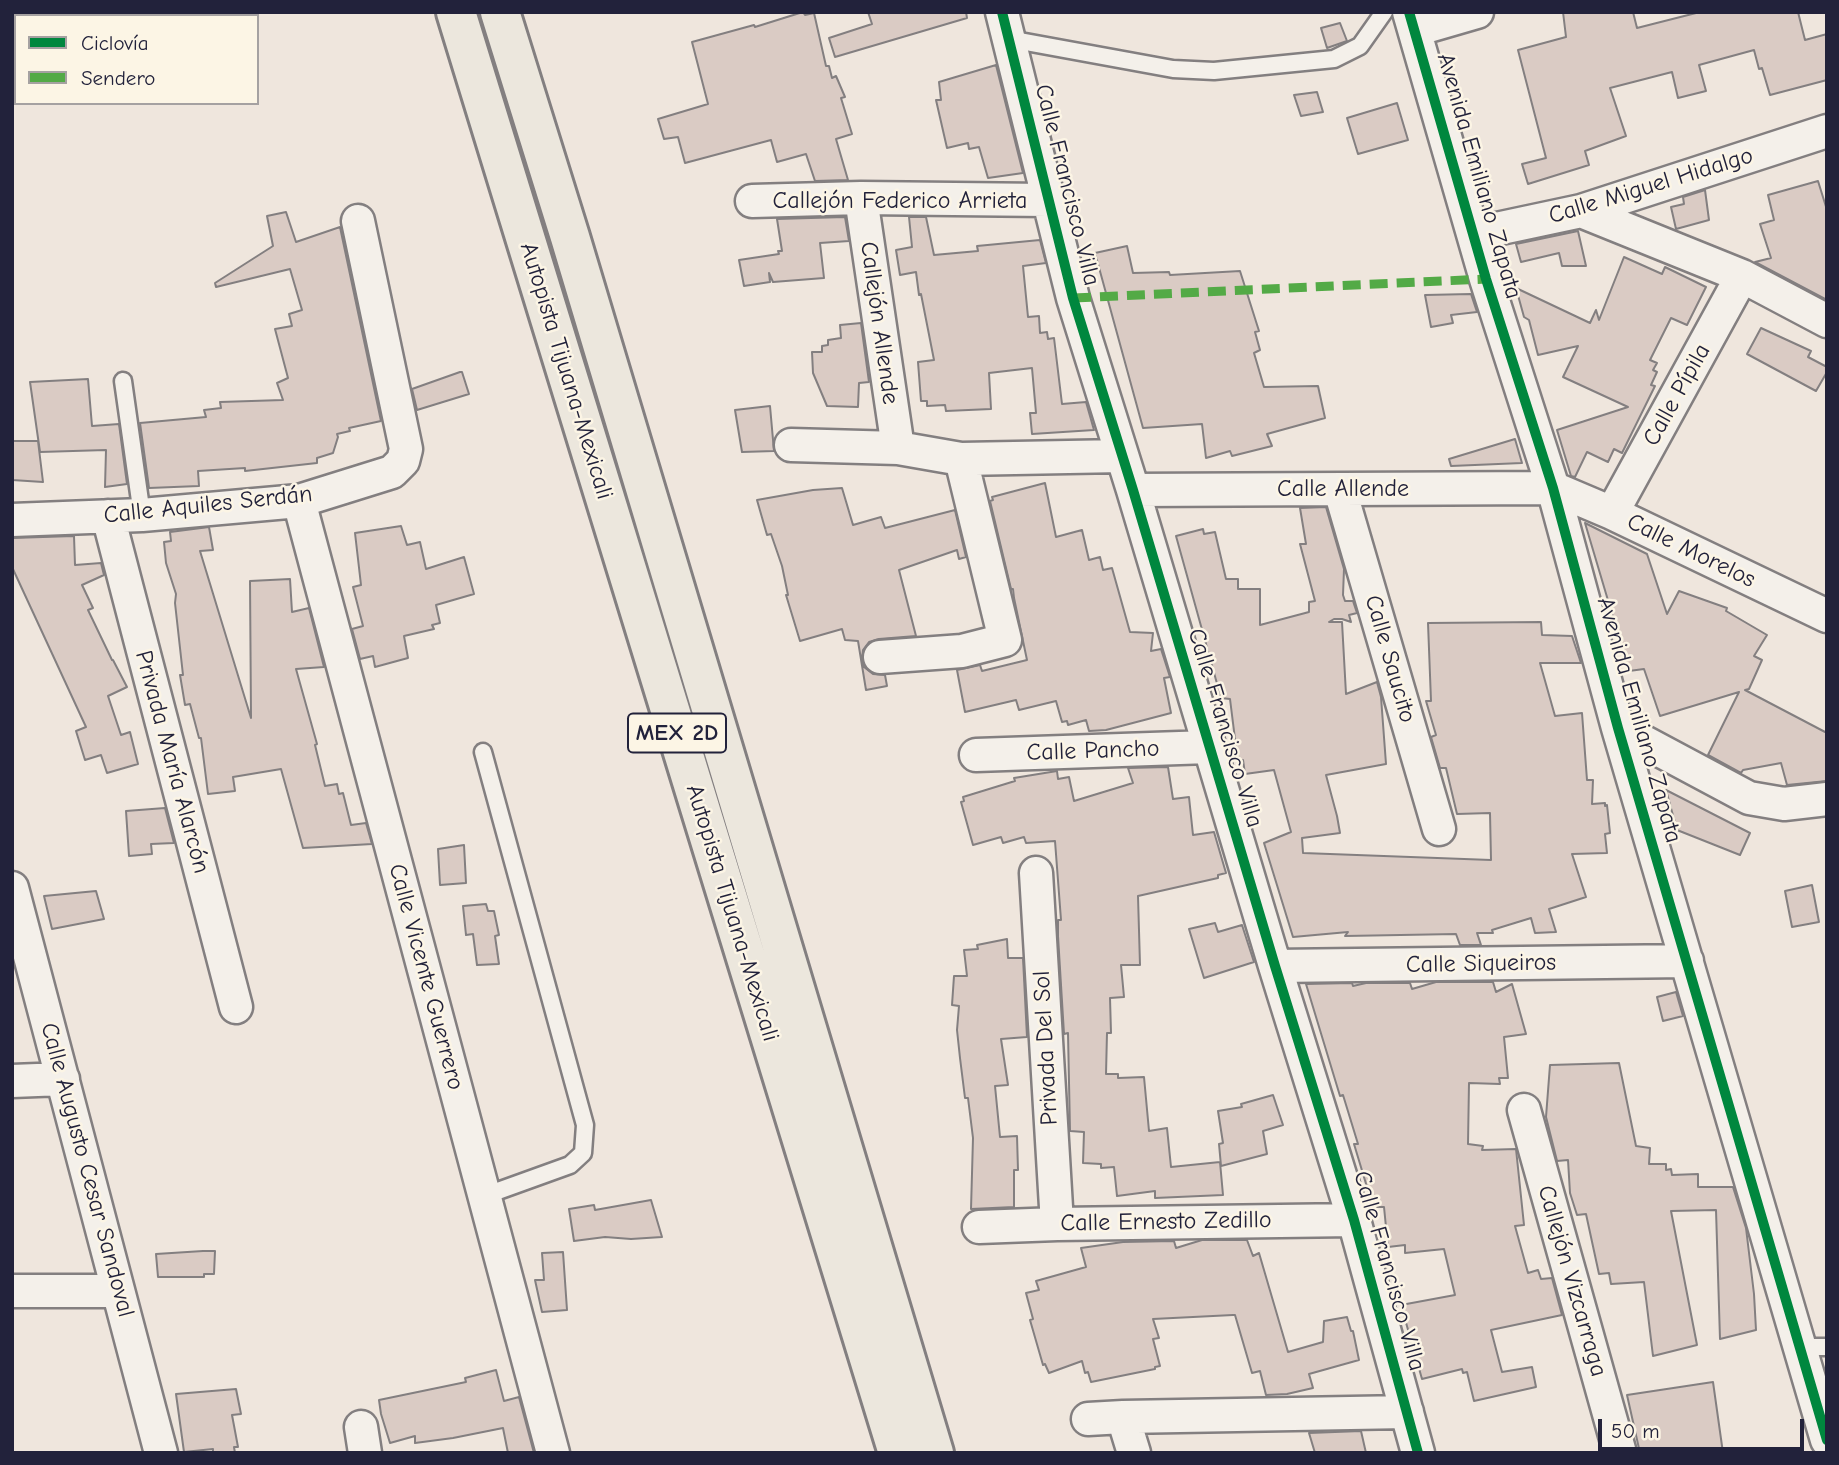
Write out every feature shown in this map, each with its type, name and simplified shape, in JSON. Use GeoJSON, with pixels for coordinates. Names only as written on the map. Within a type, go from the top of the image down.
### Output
{"type":"FeatureCollection","features":[{"type":"Feature","properties":{"kind":"highway","name":"Autopista Tijuana-Mexicali"},"geometry":{"type":"LineString","coordinates":[[456,12],[898,1453]]}},
{"type":"Feature","properties":{"kind":"highway","name":"Autopista Tijuana-Mexicali"},"geometry":{"type":"LineString","coordinates":[[500,12],[574,250],[934,1453]]}},
{"type":"Feature","properties":{"kind":"street"},"geometry":{"type":"LineString","coordinates":[[1412,21],[1477,12]]}},
{"type":"Feature","properties":{"kind":"street","name":"Avenida Emiliano Zapata"},"geometry":{"type":"LineString","coordinates":[[1412,21],[1486,279],[1553,488],[1618,728],[1686,961],[1813,1347],[1827,1440]]}},
{"type":"Feature","properties":{"kind":"street","name":"Calle Francisco Villa"},"geometry":{"type":"LineString","coordinates":[[1006,26],[1073,298],[1354,1220],[1418,1453]]}},
{"type":"Feature","properties":{"kind":"street","name":"Calle Miguel Hidalgo"},"geometry":{"type":"LineString","coordinates":[[1474,234],[1581,212],[1827,131]]}},
{"type":"Feature","properties":{"kind":"street","name":"Callejón Federico Arrieta"},"geometry":{"type":"LineString","coordinates":[[752,201],[860,198],[1048,200]]}},
{"type":"Feature","properties":{"kind":"street","name":"Callejón Allende"},"geometry":{"type":"LineString","coordinates":[[860,198],[898,448]]}},
{"type":"Feature","properties":{"kind":"street"},"geometry":{"type":"LineString","coordinates":[[1581,212],[1742,276],[1827,321]]}},
{"type":"Feature","properties":{"kind":"street","name":"Calle Aquiles Serdán"},"geometry":{"type":"LineString","coordinates":[[12,520],[142,515],[299,501],[392,472],[403,461],[406,449],[358,221]]}},
{"type":"Feature","properties":{"kind":"street","name":"Calle Pípila"},"geometry":{"type":"LineString","coordinates":[[1612,513],[1742,276]]}},
{"type":"Feature","properties":{"kind":"street"},"geometry":{"type":"LineString","coordinates":[[791,445],[898,448],[961,459],[1122,456]]}},
{"type":"Feature","properties":{"kind":"street"},"geometry":{"type":"LineString","coordinates":[[880,657],[962,651],[1005,640],[961,459]]}},
{"type":"Feature","properties":{"kind":"street","name":"Calle Allende"},"geometry":{"type":"LineString","coordinates":[[1133,490],[1553,488]]}},
{"type":"Feature","properties":{"kind":"street","name":"Calle Morelos"},"geometry":{"type":"LineString","coordinates":[[1553,488],[1612,513],[1827,616]]}},
{"type":"Feature","properties":{"kind":"street","name":"Calle Saucito"},"geometry":{"type":"LineString","coordinates":[[1340,490],[1439,829]]}},
{"type":"Feature","properties":{"kind":"street","name":"Calle Vicente Guerrero"},"geometry":{"type":"LineString","coordinates":[[299,501],[553,1453]]}},
{"type":"Feature","properties":{"kind":"street","name":"Privada María Alarcón"},"geometry":{"type":"LineString","coordinates":[[108,516],[236,1007]]}},
{"type":"Feature","properties":{"kind":"street"},"geometry":{"type":"LineString","coordinates":[[1618,728],[1749,798],[1784,804],[1827,799]]}},
{"type":"Feature","properties":{"kind":"street","name":"Calle Pancho"},"geometry":{"type":"LineString","coordinates":[[976,755],[1209,747]]}},
{"type":"Feature","properties":{"kind":"street","name":"Privada Del Sol"},"geometry":{"type":"LineString","coordinates":[[1036,873],[1056,1224]]}},
{"type":"Feature","properties":{"kind":"street","name":"Calle Augusto Cesar Sandoval"},"geometry":{"type":"LineString","coordinates":[[13,892],[161,1453]]}},
{"type":"Feature","properties":{"kind":"street","name":"Calle Siqueiros"},"geometry":{"type":"LineString","coordinates":[[1275,966],[1686,961]]}},
{"type":"Feature","properties":{"kind":"street"},"geometry":{"type":"LineString","coordinates":[[12,1081],[63,1079]]}},
{"type":"Feature","properties":{"kind":"street","name":"Callejón Vizcarraga"},"geometry":{"type":"LineString","coordinates":[[1524,1110],[1620,1453]]}},
{"type":"Feature","properties":{"kind":"street","name":"Calle Ernesto Zedillo"},"geometry":{"type":"LineString","coordinates":[[979,1227],[1354,1220]]}},
{"type":"Feature","properties":{"kind":"street"},"geometry":{"type":"LineString","coordinates":[[12,1291],[118,1291]]}},
{"type":"Feature","properties":{"kind":"street"},"geometry":{"type":"LineString","coordinates":[[1088,1419],[1407,1412]]}},
{"type":"Feature","properties":{"kind":"street"},"geometry":{"type":"LineString","coordinates":[[1123,1417],[1134,1453]]}},
{"type":"Feature","properties":{"kind":"lane"},"geometry":{"type":"LineString","coordinates":[[1006,26],[1172,69],[1214,71],[1334,59],[1360,46],[1384,12]]}},
{"type":"Feature","properties":{"kind":"lane"},"geometry":{"type":"LineString","coordinates":[[123,381],[142,515]]}},
{"type":"Feature","properties":{"kind":"lane"},"geometry":{"type":"LineString","coordinates":[[483,752],[586,1125],[583,1153],[570,1165],[484,1196]]}},
{"type":"Feature","properties":{"kind":"building"},"geometry":{"type":"Polygon","coordinates":[[[803,12],[805,15],[814,13],[826,66],[829,66],[832,78],[836,76],[845,97],[841,98],[852,134],[836,139],[848,180],[815,181],[806,154],[777,162],[771,140],[685,163],[678,137],[664,139],[658,119],[708,104],[692,42],[803,12]]]}},
{"type":"Feature","properties":{"kind":"building"},"geometry":{"type":"Polygon","coordinates":[[[868,12],[966,12],[967,18],[835,57],[829,38],[872,24],[868,12]]]}},
{"type":"Feature","properties":{"kind":"building"},"geometry":{"type":"Polygon","coordinates":[[[1563,12],[1633,12],[1637,28],[1700,12],[1798,12],[1805,40],[1827,34],[1827,80],[1770,95],[1754,50],[1699,65],[1706,91],[1678,98],[1672,72],[1610,88],[1626,136],[1585,151],[1589,165],[1528,184],[1522,164],[1546,158],[1518,50],[1566,37],[1563,12]]]}},
{"type":"Feature","properties":{"kind":"building"},"geometry":{"type":"Polygon","coordinates":[[[1340,23],[1347,41],[1327,48],[1321,28],[1340,23]]]}},
{"type":"Feature","properties":{"kind":"building"},"geometry":{"type":"Polygon","coordinates":[[[996,65],[1023,173],[988,178],[979,147],[969,149],[968,143],[947,148],[936,100],[941,100],[939,82],[996,65]]]}},
{"type":"Feature","properties":{"kind":"building"},"geometry":{"type":"Polygon","coordinates":[[[1317,92],[1323,112],[1301,116],[1294,95],[1317,92]]]}},
{"type":"Feature","properties":{"kind":"building"},"geometry":{"type":"Polygon","coordinates":[[[1397,103],[1408,140],[1358,154],[1347,118],[1397,103]]]}},
{"type":"Feature","properties":{"kind":"building"},"geometry":{"type":"Polygon","coordinates":[[[1818,181],[1827,210],[1827,300],[1755,262],[1771,258],[1760,224],[1774,220],[1768,195],[1818,181]]]}},
{"type":"Feature","properties":{"kind":"building"},"geometry":{"type":"Polygon","coordinates":[[[1705,190],[1709,220],[1676,229],[1671,207],[1684,204],[1683,197],[1705,190]]]}},
{"type":"Feature","properties":{"kind":"building"},"geometry":{"type":"Polygon","coordinates":[[[286,212],[296,242],[340,227],[381,421],[349,428],[350,431],[337,434],[333,453],[317,458],[317,463],[245,471],[245,468],[198,471],[199,486],[149,488],[140,423],[206,417],[204,410],[221,408],[220,402],[283,400],[277,383],[288,378],[275,329],[292,326],[289,314],[302,310],[290,269],[216,287],[215,283],[273,246],[267,216],[286,212]]]}},
{"type":"Feature","properties":{"kind":"building"},"geometry":{"type":"Polygon","coordinates":[[[845,217],[849,241],[820,243],[824,278],[773,282],[769,273],[770,282],[744,286],[739,260],[779,254],[778,251],[782,251],[777,219],[845,217]]]}},
{"type":"Feature","properties":{"kind":"building"},"geometry":{"type":"Polygon","coordinates":[[[909,217],[926,217],[934,255],[978,251],[977,246],[1040,240],[1046,263],[1023,266],[1028,317],[1039,316],[1040,333],[1047,332],[1048,339],[1054,338],[1062,404],[1086,402],[1094,430],[1032,434],[1030,413],[1036,413],[1032,368],[989,373],[991,409],[946,411],[945,405],[927,406],[927,401],[921,401],[918,362],[934,360],[916,272],[900,275],[896,250],[912,247],[909,217]]]}},
{"type":"Feature","properties":{"kind":"building"},"geometry":{"type":"Polygon","coordinates":[[[1578,231],[1586,266],[1562,266],[1559,253],[1521,262],[1516,244],[1578,231]]]}},
{"type":"Feature","properties":{"kind":"building"},"geometry":{"type":"Polygon","coordinates":[[[1127,246],[1133,273],[1169,272],[1170,275],[1240,271],[1259,331],[1255,332],[1260,350],[1254,353],[1264,387],[1318,386],[1325,418],[1267,434],[1272,446],[1232,456],[1230,451],[1206,458],[1202,424],[1143,428],[1095,253],[1127,246]]]}},
{"type":"Feature","properties":{"kind":"building"},"geometry":{"type":"Polygon","coordinates":[[[1624,257],[1662,274],[1665,267],[1706,287],[1687,325],[1671,318],[1650,360],[1657,363],[1653,370],[1657,372],[1651,385],[1655,386],[1622,453],[1614,449],[1608,462],[1587,452],[1575,477],[1571,476],[1557,430],[1628,407],[1563,377],[1578,346],[1538,355],[1529,320],[1524,317],[1516,288],[1590,323],[1596,310],[1599,320],[1624,257]]]}},
{"type":"Feature","properties":{"kind":"building"},"geometry":{"type":"Polygon","coordinates":[[[1471,294],[1477,312],[1451,315],[1453,323],[1431,327],[1425,295],[1471,294]]]}},
{"type":"Feature","properties":{"kind":"building"},"geometry":{"type":"Polygon","coordinates":[[[861,323],[869,382],[859,383],[858,407],[827,406],[813,373],[812,352],[822,352],[822,346],[828,345],[828,340],[841,338],[840,325],[861,323]]]}},
{"type":"Feature","properties":{"kind":"building"},"geometry":{"type":"Polygon","coordinates":[[[1761,328],[1811,351],[1808,357],[1827,367],[1816,391],[1747,354],[1761,328]]]}},
{"type":"Feature","properties":{"kind":"building"},"geometry":{"type":"Polygon","coordinates":[[[460,372],[469,394],[417,410],[412,389],[460,372]]]}},
{"type":"Feature","properties":{"kind":"building"},"geometry":{"type":"Polygon","coordinates":[[[88,379],[92,426],[119,424],[127,484],[105,487],[106,450],[40,452],[30,382],[88,379]]]}},
{"type":"Feature","properties":{"kind":"building"},"geometry":{"type":"Polygon","coordinates":[[[770,406],[774,451],[742,452],[735,410],[770,406]]]}},
{"type":"Feature","properties":{"kind":"building"},"geometry":{"type":"Polygon","coordinates":[[[1515,439],[1522,463],[1451,466],[1449,459],[1515,439]]]}},
{"type":"Feature","properties":{"kind":"building"},"geometry":{"type":"Polygon","coordinates":[[[12,441],[38,441],[43,482],[12,480],[12,441]]]}},
{"type":"Feature","properties":{"kind":"building"},"geometry":{"type":"Polygon","coordinates":[[[1045,483],[1056,537],[1082,530],[1089,560],[1100,557],[1103,570],[1112,568],[1130,632],[1153,633],[1151,651],[1161,649],[1170,677],[1164,678],[1171,713],[1106,730],[1089,731],[1086,720],[1068,725],[1067,721],[1062,722],[1056,701],[1019,710],[1016,700],[965,712],[957,670],[980,665],[982,671],[1027,660],[1013,589],[990,501],[993,500],[992,497],[1045,483]]]}},
{"type":"Feature","properties":{"kind":"building"},"geometry":{"type":"Polygon","coordinates":[[[842,488],[853,525],[881,517],[885,528],[955,510],[966,557],[959,559],[957,550],[899,570],[916,636],[869,642],[863,650],[864,667],[873,674],[885,675],[887,686],[866,690],[858,641],[845,640],[842,629],[800,641],[786,595],[782,566],[771,534],[767,535],[757,500],[842,488]]]}},
{"type":"Feature","properties":{"kind":"building"},"geometry":{"type":"Polygon","coordinates":[[[1326,507],[1344,569],[1343,595],[1345,601],[1353,601],[1357,613],[1349,615],[1351,622],[1334,619],[1329,622],[1342,622],[1346,694],[1377,682],[1381,697],[1386,764],[1326,775],[1340,833],[1302,838],[1303,853],[1491,860],[1490,813],[1457,814],[1446,768],[1440,768],[1431,737],[1436,735],[1426,701],[1431,701],[1428,623],[1541,622],[1542,635],[1572,636],[1581,663],[1540,663],[1555,716],[1582,713],[1587,780],[1593,780],[1592,804],[1607,805],[1610,833],[1605,834],[1607,853],[1572,854],[1586,897],[1549,909],[1556,932],[1535,933],[1531,918],[1492,930],[1493,933],[1477,933],[1481,945],[1460,945],[1456,934],[1345,936],[1348,932],[1293,937],[1264,843],[1291,832],[1274,770],[1245,774],[1243,760],[1239,760],[1230,699],[1221,698],[1176,536],[1203,529],[1204,534],[1215,532],[1226,579],[1238,579],[1238,589],[1260,589],[1260,625],[1309,612],[1309,602],[1315,601],[1300,544],[1306,544],[1300,508],[1326,507]]]}},
{"type":"Feature","properties":{"kind":"building"},"geometry":{"type":"Polygon","coordinates":[[[1585,523],[1647,554],[1667,614],[1679,591],[1727,608],[1726,611],[1767,635],[1754,656],[1762,660],[1749,689],[1745,690],[1827,733],[1827,781],[1787,785],[1781,763],[1743,770],[1741,773],[1708,755],[1739,692],[1660,716],[1644,669],[1629,671],[1585,523]]]}},
{"type":"Feature","properties":{"kind":"building"},"geometry":{"type":"Polygon","coordinates":[[[401,526],[407,545],[420,542],[426,569],[464,557],[474,594],[436,605],[440,623],[432,625],[434,629],[404,636],[408,658],[375,667],[373,656],[360,659],[352,629],[363,626],[353,587],[361,585],[355,533],[401,526]]]}},
{"type":"Feature","properties":{"kind":"building"},"geometry":{"type":"Polygon","coordinates":[[[209,527],[213,550],[200,551],[251,718],[250,581],[290,579],[292,612],[309,608],[324,667],[296,669],[317,744],[315,745],[325,786],[337,784],[339,794],[343,793],[351,825],[366,823],[372,844],[303,848],[281,769],[233,777],[235,791],[208,794],[201,738],[190,704],[185,705],[180,675],[183,675],[176,594],[166,563],[164,542],[171,541],[170,532],[209,527]]]}},
{"type":"Feature","properties":{"kind":"building"},"geometry":{"type":"Polygon","coordinates":[[[74,536],[75,565],[101,563],[104,575],[82,585],[93,608],[88,610],[127,687],[108,696],[121,735],[130,732],[138,764],[107,773],[101,755],[85,760],[76,731],[86,727],[12,567],[12,538],[74,536]]]}},
{"type":"Feature","properties":{"kind":"building"},"geometry":{"type":"Polygon","coordinates":[[[1168,767],[1173,799],[1189,797],[1193,835],[1214,832],[1226,873],[1218,875],[1218,878],[1138,896],[1140,965],[1121,965],[1124,997],[1110,998],[1111,1033],[1107,1033],[1106,1074],[1118,1074],[1118,1078],[1144,1077],[1149,1131],[1167,1128],[1171,1167],[1220,1162],[1223,1195],[1155,1198],[1155,1191],[1117,1196],[1114,1167],[1101,1168],[1101,1164],[1083,1163],[1084,1132],[1070,1131],[1068,1033],[1064,1034],[1058,936],[1058,920],[1061,920],[1055,841],[1026,843],[1024,837],[1003,843],[1001,837],[973,845],[961,802],[964,801],[963,797],[1015,781],[1014,778],[1057,771],[1058,779],[1069,777],[1074,801],[1133,783],[1128,768],[1168,767]]]}},
{"type":"Feature","properties":{"kind":"building"},"geometry":{"type":"Polygon","coordinates":[[[1666,790],[1750,833],[1740,855],[1677,830],[1666,790]]]}},
{"type":"Feature","properties":{"kind":"building"},"geometry":{"type":"Polygon","coordinates":[[[165,808],[174,843],[151,844],[152,854],[129,856],[126,811],[165,808]]]}},
{"type":"Feature","properties":{"kind":"building"},"geometry":{"type":"Polygon","coordinates":[[[464,845],[466,883],[440,885],[438,849],[464,845]]]}},
{"type":"Feature","properties":{"kind":"building"},"geometry":{"type":"Polygon","coordinates":[[[1812,885],[1819,922],[1792,927],[1785,891],[1812,885]]]}},
{"type":"Feature","properties":{"kind":"building"},"geometry":{"type":"Polygon","coordinates":[[[96,891],[104,919],[52,929],[44,896],[96,891]]]}},
{"type":"Feature","properties":{"kind":"building"},"geometry":{"type":"Polygon","coordinates":[[[486,904],[488,911],[494,911],[499,935],[495,936],[499,964],[477,965],[473,934],[466,935],[463,906],[486,904]]]}},
{"type":"Feature","properties":{"kind":"building"},"geometry":{"type":"Polygon","coordinates":[[[1215,923],[1218,932],[1242,925],[1254,962],[1204,978],[1189,929],[1215,923]]]}},
{"type":"Feature","properties":{"kind":"building"},"geometry":{"type":"Polygon","coordinates":[[[1007,939],[1008,958],[1023,958],[1027,1037],[1001,1039],[1008,1085],[995,1086],[1000,1137],[1017,1136],[1018,1170],[1014,1170],[1014,1207],[971,1209],[973,1138],[957,1030],[959,1006],[952,1005],[954,976],[967,976],[964,950],[978,949],[977,945],[1007,939]]]}},
{"type":"Feature","properties":{"kind":"building"},"geometry":{"type":"Polygon","coordinates":[[[1436,982],[1493,982],[1496,992],[1512,984],[1526,1034],[1504,1037],[1508,1078],[1499,1078],[1500,1084],[1469,1083],[1468,1144],[1483,1146],[1482,1150],[1516,1149],[1524,1225],[1515,1226],[1528,1273],[1538,1270],[1541,1279],[1552,1278],[1562,1315],[1491,1330],[1502,1372],[1532,1367],[1536,1387],[1474,1401],[1467,1372],[1463,1373],[1462,1369],[1422,1379],[1401,1305],[1455,1295],[1444,1249],[1405,1253],[1405,1245],[1388,1247],[1384,1207],[1373,1207],[1354,1144],[1358,1144],[1343,1095],[1340,1096],[1306,984],[1352,983],[1353,986],[1366,983],[1410,983],[1412,989],[1436,982]]]}},
{"type":"Feature","properties":{"kind":"building"},"geometry":{"type":"Polygon","coordinates":[[[1676,992],[1683,1016],[1663,1021],[1657,997],[1676,992]]]}},
{"type":"Feature","properties":{"kind":"building"},"geometry":{"type":"Polygon","coordinates":[[[1619,1063],[1636,1146],[1650,1148],[1649,1164],[1666,1164],[1666,1170],[1671,1169],[1672,1175],[1698,1174],[1698,1187],[1733,1187],[1746,1228],[1756,1330],[1720,1339],[1716,1210],[1671,1211],[1697,1345],[1653,1356],[1644,1282],[1611,1284],[1609,1273],[1599,1274],[1586,1214],[1577,1215],[1570,1193],[1568,1160],[1557,1161],[1546,1117],[1550,1065],[1619,1063]]]}},
{"type":"Feature","properties":{"kind":"building"},"geometry":{"type":"Polygon","coordinates":[[[1273,1095],[1283,1125],[1263,1131],[1267,1154],[1221,1166],[1219,1144],[1223,1143],[1218,1111],[1242,1107],[1241,1104],[1273,1095]]]}},
{"type":"Feature","properties":{"kind":"building"},"geometry":{"type":"Polygon","coordinates":[[[651,1200],[662,1237],[605,1237],[574,1241],[569,1209],[594,1205],[595,1210],[651,1200]]]}},
{"type":"Feature","properties":{"kind":"building"},"geometry":{"type":"Polygon","coordinates":[[[1202,1240],[1247,1240],[1253,1256],[1259,1253],[1288,1352],[1323,1342],[1324,1321],[1347,1317],[1359,1360],[1309,1374],[1313,1388],[1287,1394],[1266,1395],[1260,1371],[1252,1373],[1233,1315],[1153,1319],[1159,1338],[1153,1339],[1160,1366],[1155,1369],[1091,1382],[1082,1361],[1049,1373],[1045,1364],[1043,1365],[1030,1320],[1033,1319],[1026,1293],[1039,1290],[1036,1281],[1086,1267],[1081,1248],[1123,1242],[1174,1241],[1176,1248],[1202,1240]]]}},
{"type":"Feature","properties":{"kind":"building"},"geometry":{"type":"Polygon","coordinates":[[[215,1251],[214,1274],[204,1274],[204,1277],[158,1277],[156,1254],[215,1251]]]}},
{"type":"Feature","properties":{"kind":"building"},"geometry":{"type":"Polygon","coordinates":[[[563,1252],[567,1310],[542,1312],[535,1280],[544,1280],[542,1253],[563,1252]]]}},
{"type":"Feature","properties":{"kind":"building"},"geometry":{"type":"Polygon","coordinates":[[[496,1370],[504,1401],[519,1397],[534,1453],[508,1453],[503,1428],[415,1443],[415,1436],[390,1443],[379,1400],[466,1382],[465,1378],[496,1370]]]}},
{"type":"Feature","properties":{"kind":"building"},"geometry":{"type":"Polygon","coordinates":[[[1713,1382],[1723,1453],[1640,1453],[1627,1395],[1713,1382]]]}},
{"type":"Feature","properties":{"kind":"building"},"geometry":{"type":"Polygon","coordinates":[[[236,1389],[241,1414],[232,1415],[238,1447],[234,1447],[235,1453],[213,1453],[213,1449],[184,1452],[176,1394],[236,1389]]]}},
{"type":"Feature","properties":{"kind":"building"},"geometry":{"type":"Polygon","coordinates":[[[1361,1431],[1366,1453],[1315,1453],[1309,1433],[1361,1431]]]}},
{"type":"Feature","properties":{"kind":"marked path"},"geometry":{"type":"LineString","coordinates":[[1073,298],[1486,279]]}},
{"type":"Feature","properties":{"kind":"cycle path"},"geometry":{"type":"LineString","coordinates":[[1002,12],[1073,298],[1354,1220],[1418,1453]]}},
{"type":"Feature","properties":{"kind":"cycle path"},"geometry":{"type":"LineString","coordinates":[[1409,12],[1486,279],[1553,488],[1618,728],[1827,1440]]}}]}
